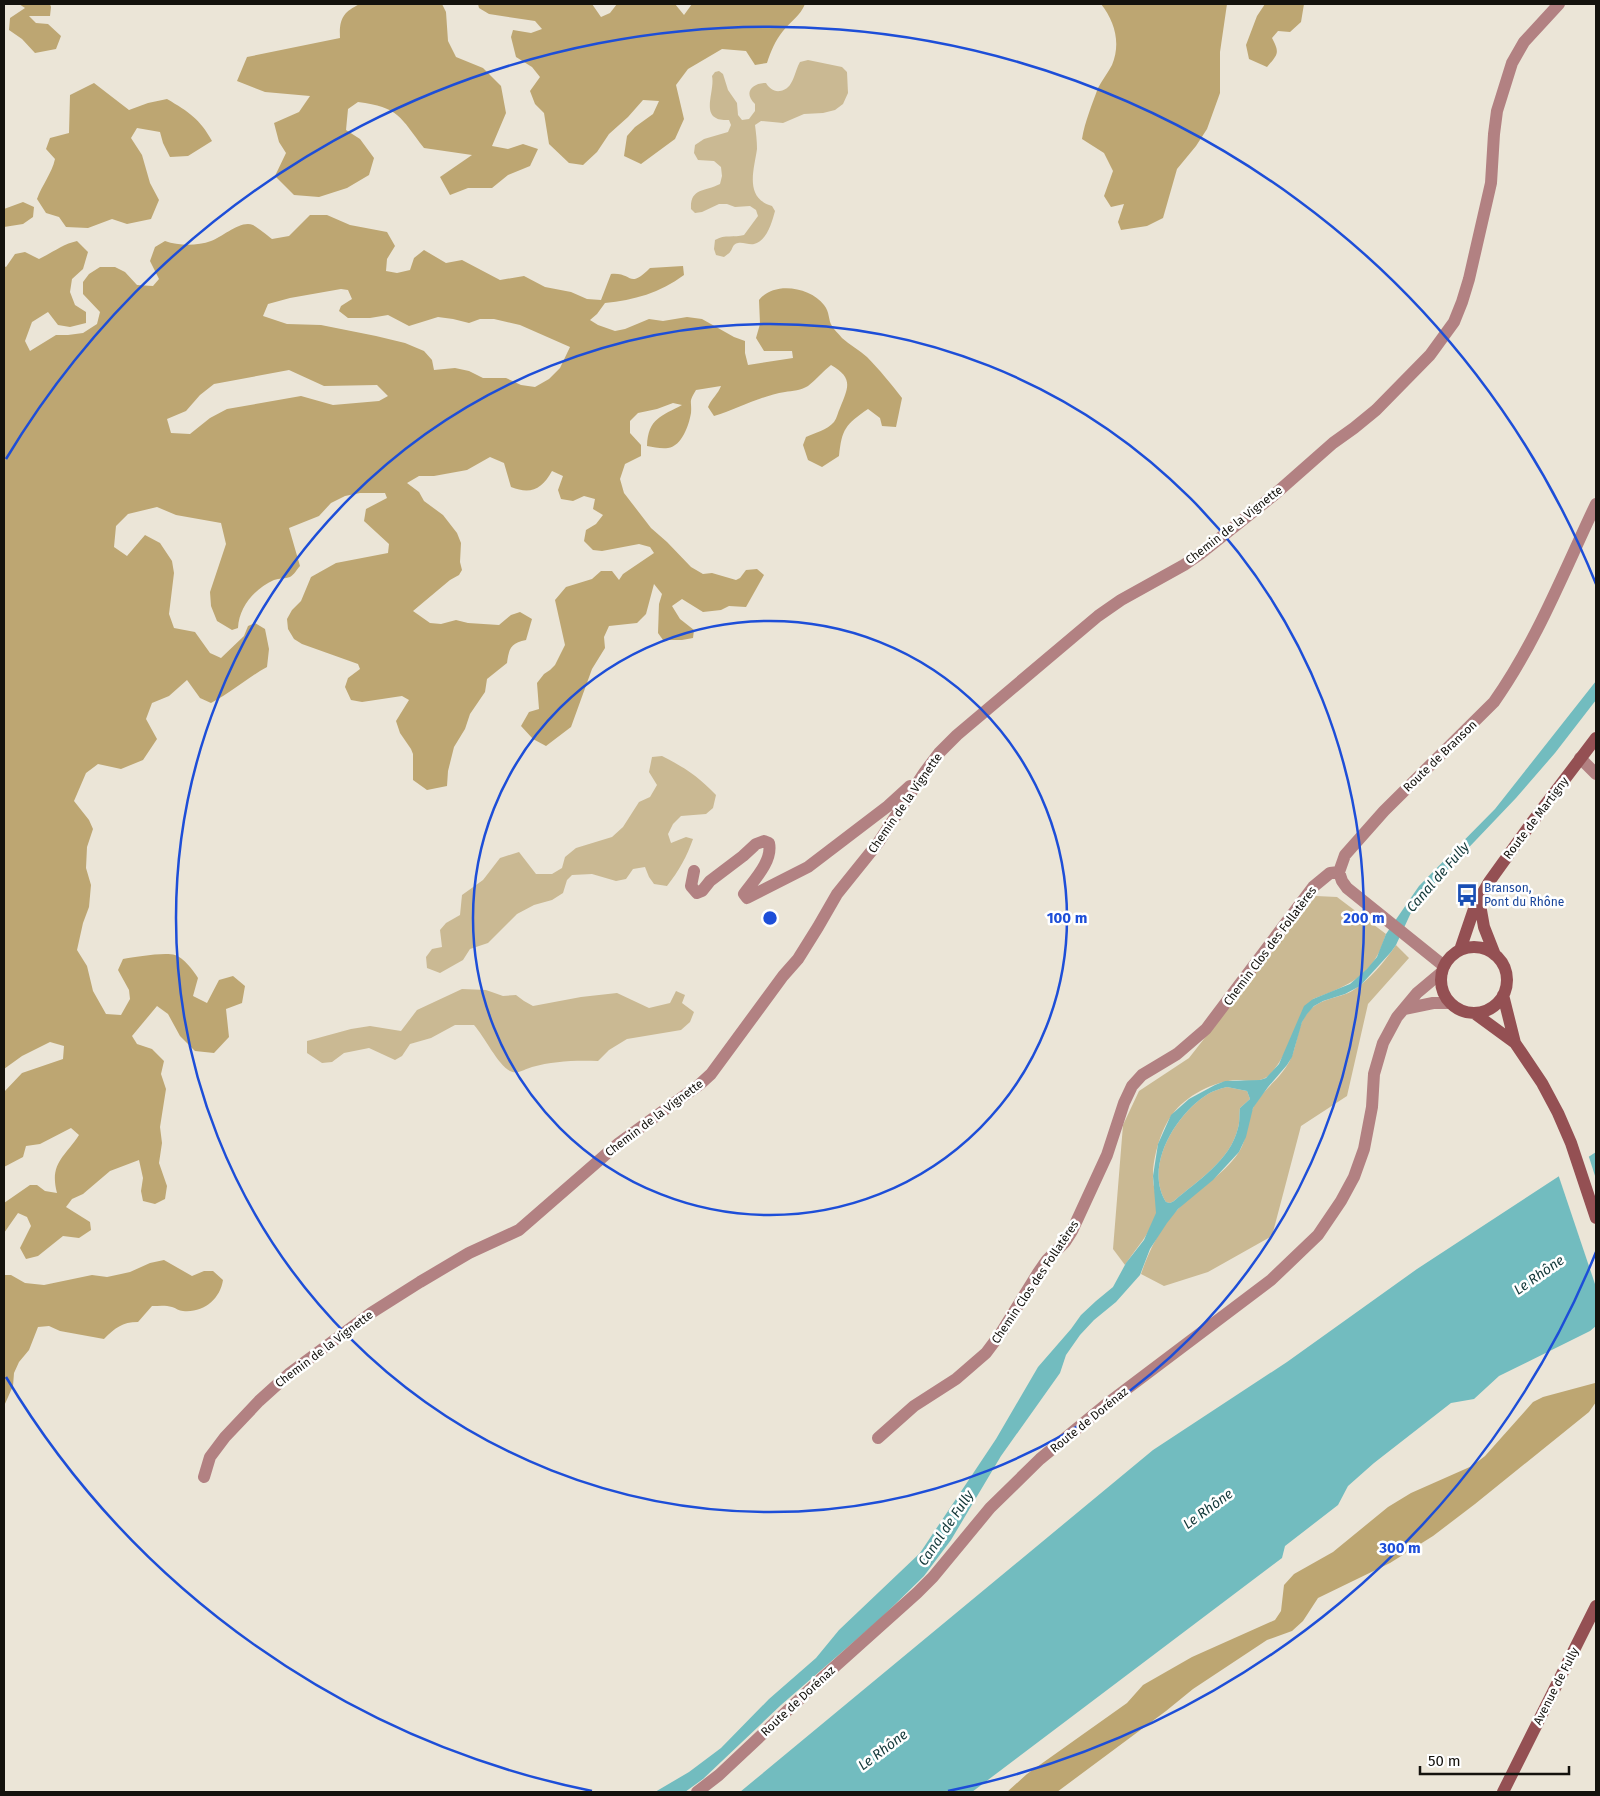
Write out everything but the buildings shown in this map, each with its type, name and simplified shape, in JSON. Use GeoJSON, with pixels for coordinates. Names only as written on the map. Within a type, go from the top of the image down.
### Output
{"type":"FeatureCollection","features":[{"type":"Feature","properties":{"kind":"main road","name":"Route de Martigny"},"geometry":{"type":"LineString","coordinates":[[1460,950],[1472,913],[1489,882],[1596,738]]}},
{"type":"Feature","properties":{"kind":"main road"},"geometry":{"type":"LineString","coordinates":[[1479,900],[1484,927],[1495,955]]}},
{"type":"Feature","properties":{"kind":"main road"},"geometry":{"type":"LineString","coordinates":[[1469,948],[1478,948],[1495,955],[1500,960],[1506,974],[1506,988],[1503,995],[1491,1008],[1483,1012],[1474,1013],[1461,1010],[1450,1003],[1442,988],[1443,969],[1448,959],[1460,950],[1469,948]]}},
{"type":"Feature","properties":{"kind":"main road"},"geometry":{"type":"LineString","coordinates":[[1503,995],[1515,1043],[1558,1113],[1571,1143],[1596,1218]]}},
{"type":"Feature","properties":{"kind":"main road"},"geometry":{"type":"LineString","coordinates":[[1474,1013],[1515,1043]]}},
{"type":"Feature","properties":{"kind":"main road","name":"Avenue de Fully"},"geometry":{"type":"LineString","coordinates":[[1503,1792],[1596,1606]]}},
{"type":"Feature","properties":{"kind":"street","name":"Chemin de la Vignette"},"geometry":{"type":"LineString","coordinates":[[204,1477],[210,1457],[225,1437],[259,1401],[290,1374],[371,1313],[412,1287],[469,1253],[518,1230],[619,1143],[699,1085],[711,1074],[798,958],[837,894],[878,843],[939,753],[957,734],[1098,616],[1121,600],[1200,554],[1274,495],[1333,443],[1376,410],[1430,355],[1454,322],[1469,279],[1490,183],[1497,111],[1512,63],[1524,42],[1559,4]]}},
{"type":"Feature","properties":{"kind":"street","name":"Route de Branson"},"geometry":{"type":"LineString","coordinates":[[1339,872],[1345,855],[1356,841],[1499,696],[1538,627],[1596,504]]}},
{"type":"Feature","properties":{"kind":"street"},"geometry":{"type":"LineString","coordinates":[[1580,758],[1596,774]]}},
{"type":"Feature","properties":{"kind":"street"},"geometry":{"type":"LineString","coordinates":[[694,871],[691,886],[697,893],[702,891],[710,881],[756,844],[764,841],[769,843],[770,851],[760,873],[744,894],[747,898],[808,867],[888,806],[924,773]]}},
{"type":"Feature","properties":{"kind":"street"},"geometry":{"type":"LineString","coordinates":[[1339,872],[1346,888],[1423,950],[1443,969]]}},
{"type":"Feature","properties":{"kind":"street","name":"Chemin Clos des Follatères"},"geometry":{"type":"LineString","coordinates":[[878,1438],[914,1406],[966,1372],[992,1346],[1047,1260],[1065,1242],[1072,1231],[1107,1156],[1124,1103],[1136,1080],[1177,1054],[1198,1037],[1220,1012],[1312,887],[1330,873],[1339,872]]}},
{"type":"Feature","properties":{"kind":"street","name":"Route de Dorénaz"},"geometry":{"type":"LineString","coordinates":[[697,1792],[719,1775],[821,1679],[917,1593],[933,1577],[990,1508],[1040,1460],[1108,1403],[1271,1280],[1318,1235],[1332,1216],[1354,1177],[1364,1149],[1377,1059],[1389,1030],[1417,993],[1443,969]]}},
{"type":"Feature","properties":{"kind":"street"},"geometry":{"type":"LineString","coordinates":[[1404,1009],[1433,1003],[1450,1003]]}},
{"type":"Feature","properties":{"kind":"shaded area"},"geometry":{"type":"Polygon","coordinates":[[[19,4],[50,4],[50,16],[29,16],[36,23],[48,24],[61,36],[56,49],[35,53],[22,39],[9,30],[10,18],[25,8],[19,4]]]}},
{"type":"Feature","properties":{"kind":"shaded area"},"geometry":{"type":"Polygon","coordinates":[[[360,4],[442,4],[446,12],[448,41],[456,57],[483,68],[501,86],[506,113],[492,146],[508,149],[523,144],[538,149],[530,166],[508,175],[492,188],[468,188],[450,195],[440,177],[472,155],[424,148],[397,115],[382,107],[358,102],[348,109],[346,130],[360,139],[374,158],[369,175],[347,188],[319,197],[294,195],[275,176],[286,153],[279,142],[274,123],[299,112],[310,96],[265,92],[237,81],[247,57],[340,38],[340,26],[343,17],[360,4]]]}},
{"type":"Feature","properties":{"kind":"shaded area"},"geometry":{"type":"Polygon","coordinates":[[[478,4],[592,4],[601,17],[610,13],[617,4],[675,4],[684,15],[692,4],[805,4],[801,12],[786,27],[778,39],[767,63],[755,65],[746,51],[722,49],[688,69],[676,85],[684,119],[675,139],[641,164],[624,156],[627,136],[635,127],[653,114],[659,101],[643,100],[609,134],[597,152],[583,165],[569,163],[549,144],[544,113],[535,104],[530,91],[540,77],[532,67],[516,57],[511,37],[513,30],[531,33],[542,29],[535,21],[489,14],[479,8],[478,4]]]}},
{"type":"Feature","properties":{"kind":"shaded area"},"geometry":{"type":"Polygon","coordinates":[[[1101,4],[1227,4],[1220,52],[1220,93],[1207,129],[1177,169],[1163,218],[1147,226],[1121,230],[1118,222],[1124,204],[1111,207],[1104,196],[1113,171],[1104,153],[1082,139],[1098,88],[1115,57],[1116,41],[1113,25],[1101,4]]]}},
{"type":"Feature","properties":{"kind":"shaded area"},"geometry":{"type":"Polygon","coordinates":[[[1265,4],[1304,4],[1301,22],[1290,32],[1278,31],[1272,38],[1277,53],[1267,67],[1249,59],[1246,45],[1257,16],[1265,4]]]}},
{"type":"Feature","properties":{"kind":"shaded area"},"geometry":{"type":"Polygon","coordinates":[[[808,60],[842,67],[847,72],[848,93],[843,104],[835,110],[804,114],[783,123],[761,121],[755,125],[757,149],[753,174],[754,190],[757,197],[772,206],[775,211],[774,215],[766,235],[759,242],[754,244],[736,244],[724,257],[716,255],[714,249],[715,240],[722,237],[744,235],[758,216],[756,210],[750,206],[735,207],[719,204],[702,212],[695,213],[691,209],[693,197],[699,192],[720,184],[722,176],[721,167],[714,161],[698,160],[694,153],[695,145],[704,139],[728,132],[731,125],[729,120],[717,119],[710,111],[712,76],[715,72],[719,71],[723,74],[728,90],[737,103],[738,115],[742,120],[749,119],[755,111],[755,104],[750,96],[753,87],[766,83],[774,90],[785,90],[791,84],[800,62],[808,60]]]}},
{"type":"Feature","properties":{"kind":"shaded area"},"geometry":{"type":"Polygon","coordinates":[[[94,83],[129,110],[167,99],[193,117],[203,127],[212,141],[188,156],[170,157],[160,132],[137,128],[131,138],[142,155],[150,183],[159,200],[151,219],[127,224],[112,219],[88,228],[66,227],[59,217],[46,213],[37,199],[55,159],[46,149],[50,138],[69,133],[70,95],[94,83]]]}},
{"type":"Feature","properties":{"kind":"shaded area"},"geometry":{"type":"Polygon","coordinates":[[[23,202],[34,207],[33,217],[23,224],[4,227],[4,209],[23,202]]]}},
{"type":"Feature","properties":{"kind":"shaded area"},"geometry":{"type":"Polygon","coordinates":[[[310,215],[327,215],[350,225],[387,232],[395,246],[387,259],[386,271],[397,273],[410,270],[414,258],[424,250],[446,263],[462,260],[500,280],[524,276],[545,287],[571,292],[587,299],[601,300],[611,274],[623,275],[634,279],[650,268],[683,266],[684,275],[666,287],[646,295],[605,303],[590,320],[615,331],[649,319],[663,321],[687,317],[702,319],[745,341],[748,365],[793,358],[792,351],[764,351],[756,338],[760,324],[759,300],[766,294],[782,288],[801,290],[818,299],[824,305],[834,329],[842,338],[867,357],[902,398],[896,427],[882,426],[880,418],[868,409],[854,419],[846,428],[843,433],[839,456],[822,467],[808,460],[803,445],[806,437],[834,422],[847,388],[846,379],[843,374],[831,365],[806,387],[767,396],[714,416],[708,407],[721,386],[696,390],[691,400],[691,413],[687,429],[677,443],[668,448],[647,446],[650,429],[662,415],[682,405],[673,403],[638,413],[630,421],[630,433],[641,445],[641,456],[625,464],[620,479],[624,493],[651,528],[691,567],[703,574],[712,573],[736,580],[746,570],[757,569],[764,575],[746,607],[729,606],[721,610],[703,612],[682,599],[672,606],[680,619],[694,630],[693,638],[682,640],[663,640],[658,633],[659,604],[662,594],[654,584],[646,614],[637,623],[609,626],[604,637],[605,648],[592,669],[571,727],[546,746],[533,739],[521,726],[529,712],[539,709],[537,683],[555,665],[565,645],[555,600],[566,587],[592,579],[601,571],[612,571],[619,580],[623,574],[654,553],[650,547],[639,544],[602,551],[593,550],[584,541],[586,530],[596,524],[603,515],[593,509],[595,499],[584,496],[573,501],[561,499],[558,490],[563,476],[552,471],[544,482],[535,489],[518,489],[511,487],[504,463],[490,457],[467,470],[434,476],[419,476],[407,483],[419,492],[424,501],[443,515],[457,533],[461,543],[460,562],[462,570],[459,575],[450,580],[413,611],[430,623],[441,624],[456,620],[468,623],[499,625],[511,615],[520,612],[532,619],[526,640],[512,647],[507,663],[487,679],[485,692],[470,714],[465,729],[454,747],[448,771],[447,786],[427,790],[413,780],[413,754],[400,733],[396,721],[409,700],[402,696],[362,702],[351,700],[345,687],[348,678],[360,669],[358,664],[302,644],[294,639],[288,629],[287,619],[292,610],[301,601],[311,577],[336,563],[388,553],[389,544],[364,521],[366,509],[387,498],[385,493],[360,493],[345,496],[331,503],[319,516],[289,528],[300,566],[290,577],[274,580],[260,588],[241,613],[238,628],[232,630],[217,621],[211,606],[210,592],[226,544],[221,523],[176,515],[157,507],[128,514],[116,526],[114,547],[127,556],[145,535],[160,543],[172,561],[174,573],[169,614],[174,628],[195,632],[210,653],[221,658],[244,636],[248,626],[255,623],[265,629],[269,649],[267,667],[211,703],[200,698],[187,680],[169,696],[152,703],[146,719],[157,739],[143,760],[121,769],[98,764],[86,773],[74,801],[89,820],[93,829],[87,847],[86,868],[91,885],[89,907],[77,950],[87,966],[93,991],[106,1014],[121,1015],[130,999],[129,990],[118,970],[123,959],[149,955],[175,955],[188,965],[198,978],[193,996],[207,1003],[219,980],[233,976],[245,986],[242,1003],[226,1009],[229,1037],[214,1053],[195,1051],[180,1036],[168,1014],[157,1006],[132,1036],[137,1044],[152,1049],[164,1061],[161,1074],[166,1089],[160,1127],[162,1143],[159,1163],[167,1186],[165,1199],[155,1204],[143,1201],[141,1191],[143,1178],[139,1160],[110,1171],[83,1194],[72,1199],[66,1207],[90,1222],[91,1230],[79,1238],[63,1236],[38,1256],[26,1259],[20,1248],[31,1226],[27,1217],[18,1213],[4,1233],[4,1203],[30,1185],[37,1185],[45,1191],[57,1193],[55,1174],[57,1167],[79,1135],[71,1128],[40,1144],[26,1146],[23,1157],[4,1167],[4,1092],[22,1073],[63,1059],[64,1046],[50,1042],[22,1056],[4,1069],[4,266],[6,267],[15,254],[25,252],[39,259],[62,246],[77,241],[88,252],[83,269],[72,279],[70,292],[75,305],[86,312],[86,323],[70,327],[58,325],[48,312],[32,322],[25,341],[30,351],[56,335],[83,333],[97,324],[100,312],[83,294],[83,282],[89,274],[100,267],[115,267],[125,272],[137,285],[153,286],[159,279],[150,261],[155,247],[165,241],[182,245],[200,244],[216,239],[237,227],[248,224],[253,225],[272,239],[289,236],[310,215]],[[341,289],[268,304],[263,316],[287,324],[321,325],[405,343],[424,351],[432,360],[434,370],[455,368],[469,371],[483,378],[506,378],[521,385],[535,387],[549,379],[560,368],[570,347],[520,325],[494,319],[480,319],[469,323],[438,317],[409,326],[388,315],[370,318],[348,318],[339,311],[341,306],[352,299],[348,290],[341,289]],[[289,370],[214,384],[200,395],[186,411],[167,419],[171,433],[190,434],[210,418],[227,409],[301,396],[333,405],[379,401],[388,396],[377,385],[324,386],[289,370]]]}},
{"type":"Feature","properties":{"kind":"shaded area"},"geometry":{"type":"Polygon","coordinates":[[[662,756],[691,773],[716,795],[713,808],[706,814],[681,816],[673,824],[668,834],[671,843],[686,837],[693,839],[682,863],[667,886],[654,884],[645,867],[633,869],[626,879],[616,881],[592,874],[572,875],[567,880],[563,893],[552,900],[534,905],[517,914],[488,943],[470,949],[463,960],[440,973],[427,968],[426,957],[432,949],[442,947],[440,930],[446,923],[460,915],[462,895],[483,880],[500,858],[519,852],[536,874],[552,874],[562,868],[565,857],[576,848],[612,837],[623,827],[639,802],[650,797],[657,785],[649,772],[652,757],[662,756]]]}},
{"type":"Feature","properties":{"kind":"shaded area"},"geometry":{"type":"Polygon","coordinates":[[[1316,896],[1337,897],[1386,934],[1381,949],[1371,965],[1349,984],[1313,999],[1285,1053],[1273,1072],[1267,1077],[1256,1081],[1237,1080],[1219,1083],[1192,1096],[1178,1108],[1164,1128],[1154,1160],[1153,1180],[1158,1204],[1157,1213],[1147,1234],[1125,1265],[1113,1249],[1123,1125],[1139,1091],[1189,1058],[1316,896]]]}},
{"type":"Feature","properties":{"kind":"shaded area"},"geometry":{"type":"Polygon","coordinates":[[[1396,945],[1409,958],[1368,1004],[1347,1096],[1301,1126],[1272,1236],[1208,1272],[1164,1286],[1141,1274],[1156,1240],[1172,1216],[1185,1202],[1233,1161],[1239,1152],[1254,1106],[1288,1065],[1304,1017],[1318,1004],[1346,994],[1365,982],[1396,945]]]}},
{"type":"Feature","properties":{"kind":"shaded area"},"geometry":{"type":"Polygon","coordinates":[[[462,989],[486,990],[503,996],[516,995],[533,1006],[581,997],[617,993],[649,1008],[670,1003],[676,991],[685,995],[682,1003],[694,1012],[690,1022],[681,1030],[627,1039],[609,1050],[598,1061],[556,1062],[515,1072],[505,1068],[474,1025],[455,1025],[431,1038],[410,1044],[402,1056],[395,1060],[369,1048],[344,1053],[332,1062],[322,1063],[307,1053],[307,1041],[351,1029],[370,1026],[401,1031],[417,1010],[462,989]]]}},
{"type":"Feature","properties":{"kind":"shaded area"},"geometry":{"type":"Polygon","coordinates":[[[1227,1087],[1247,1091],[1250,1099],[1240,1108],[1239,1126],[1234,1140],[1221,1160],[1212,1169],[1174,1201],[1166,1202],[1160,1188],[1159,1173],[1166,1143],[1183,1116],[1194,1105],[1210,1093],[1227,1087]]]}},
{"type":"Feature","properties":{"kind":"shaded area"},"geometry":{"type":"Polygon","coordinates":[[[164,1260],[192,1276],[204,1271],[213,1271],[223,1280],[215,1299],[198,1310],[191,1311],[180,1311],[170,1306],[152,1306],[138,1322],[119,1326],[104,1339],[60,1331],[49,1326],[38,1327],[29,1350],[19,1362],[14,1373],[13,1386],[4,1406],[4,1275],[11,1275],[25,1283],[44,1285],[92,1275],[107,1277],[130,1272],[150,1263],[164,1260]]]}},
{"type":"Feature","properties":{"kind":"shaded area"},"geometry":{"type":"Polygon","coordinates":[[[1595,1383],[1596,1402],[1589,1412],[1433,1536],[1390,1563],[1318,1598],[1303,1621],[1292,1631],[1267,1640],[1193,1689],[1057,1792],[1007,1792],[1027,1774],[1127,1703],[1143,1685],[1192,1657],[1275,1620],[1281,1611],[1284,1585],[1294,1574],[1333,1552],[1388,1507],[1411,1493],[1472,1466],[1485,1456],[1533,1402],[1543,1397],[1595,1383]]]}},
{"type":"Feature","properties":{"kind":"water","name":"Canal de Fully"},"geometry":{"type":"Polygon","coordinates":[[[1596,681],[1596,700],[1555,753],[1516,798],[1415,904],[1391,952],[1360,986],[1345,994],[1323,1001],[1314,1006],[1307,1014],[1302,1022],[1292,1057],[1253,1108],[1246,1137],[1239,1152],[1213,1180],[1178,1209],[1150,1249],[1140,1275],[1116,1302],[1094,1320],[1080,1335],[1066,1355],[1060,1373],[1001,1456],[951,1540],[924,1576],[880,1619],[781,1705],[703,1779],[685,1792],[655,1792],[689,1772],[721,1748],[769,1699],[816,1658],[839,1630],[920,1553],[996,1439],[1038,1367],[1081,1315],[1113,1287],[1126,1263],[1144,1240],[1156,1213],[1153,1176],[1158,1144],[1171,1115],[1189,1099],[1225,1081],[1260,1080],[1266,1078],[1279,1064],[1304,1006],[1313,999],[1350,984],[1367,969],[1377,957],[1386,934],[1419,886],[1495,809],[1596,681]],[[1227,1087],[1216,1090],[1205,1096],[1183,1116],[1166,1143],[1161,1158],[1160,1188],[1166,1202],[1174,1201],[1221,1160],[1234,1140],[1239,1123],[1240,1108],[1250,1099],[1247,1091],[1227,1087]]]}},
{"type":"Feature","properties":{"kind":"water","name":"Le Rhône"},"geometry":{"type":"Polygon","coordinates":[[[1596,1152],[1596,1326],[1590,1331],[1499,1376],[1474,1399],[1451,1403],[1374,1463],[1348,1486],[1338,1505],[1285,1546],[1282,1558],[972,1792],[740,1792],[1153,1450],[1287,1362],[1417,1269],[1596,1152]]]}},
{"type":"Feature","properties":{"kind":"pier"},"geometry":{"type":"Polygon","coordinates":[[[1588,1154],[1596,1179],[1596,1287],[1558,1174],[1588,1154]]]}},
{"type":"Feature","properties":{"kind":"place","name":"Branson, Pont du Rhône"},"geometry":{"type":"Point","coordinates":[1467,895]}}]}
